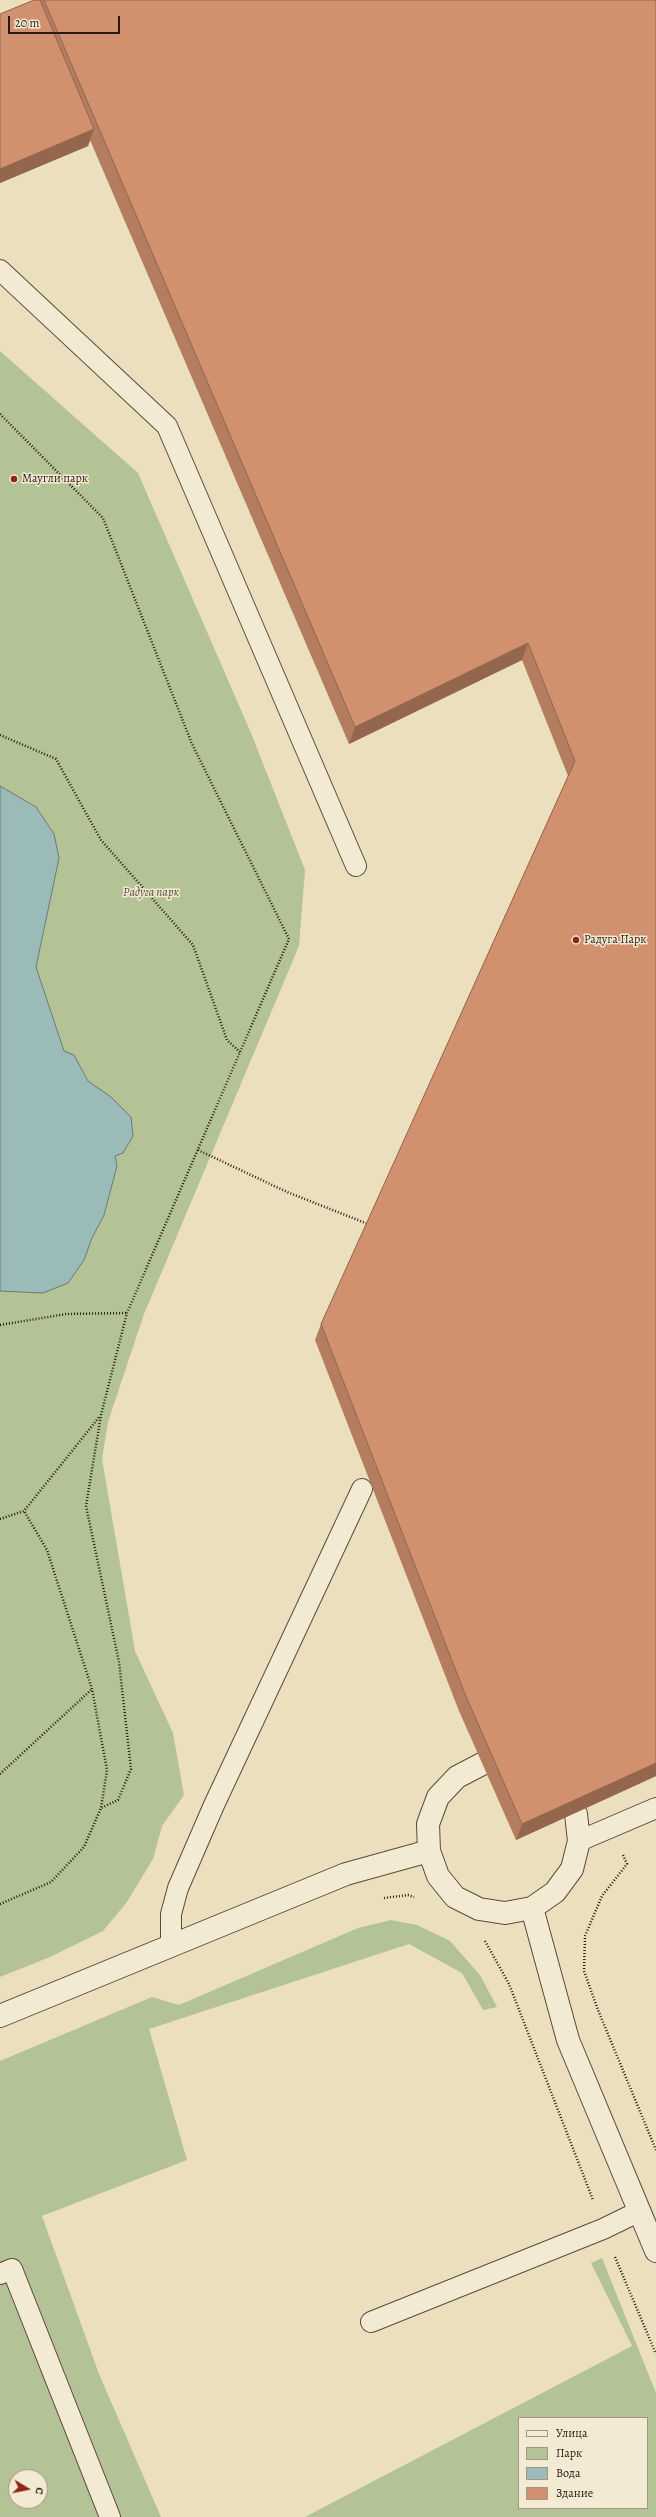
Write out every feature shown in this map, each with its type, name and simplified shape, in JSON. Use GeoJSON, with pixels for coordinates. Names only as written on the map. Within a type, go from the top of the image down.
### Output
{"type":"FeatureCollection","features":[{"type":"Feature","properties":{"kind":"street"},"geometry":{"type":"LineString","coordinates":[[482,1764],[457,1777],[438,1797],[428,1824],[429,1851],[438,1876],[456,1897],[461,1900],[479,1909],[505,1913],[532,1908],[555,1892],[572,1869],[579,1841],[576,1814]]}},
{"type":"Feature","properties":{"kind":"street"},"geometry":{"type":"LineString","coordinates":[[0,2016],[346,1874],[429,1851]]}},
{"type":"Feature","properties":{"kind":"street"},"geometry":{"type":"LineString","coordinates":[[532,1908],[568,2040],[656,2251]]}},
{"type":"Feature","properties":{"kind":"lane"},"geometry":{"type":"LineString","coordinates":[[0,270],[167,426],[356,866]]}},
{"type":"Feature","properties":{"kind":"lane"},"geometry":{"type":"LineString","coordinates":[[170,1946],[171,1914],[178,1888],[214,1805],[362,1489]]}},
{"type":"Feature","properties":{"kind":"lane"},"geometry":{"type":"LineString","coordinates":[[579,1841],[656,1808]]}},
{"type":"Feature","properties":{"kind":"lane"},"geometry":{"type":"LineString","coordinates":[[371,2322],[604,2229],[640,2211]]}},
{"type":"Feature","properties":{"kind":"lane"},"geometry":{"type":"LineString","coordinates":[[0,2274],[12,2269],[110,2517]]}},
{"type":"Feature","properties":{"kind":"path"},"geometry":{"type":"LineString","coordinates":[[0,414],[103,518],[192,744],[290,939],[127,1313],[101,1415],[86,1506],[119,1662],[131,1769],[118,1800],[101,1808]]}},
{"type":"Feature","properties":{"kind":"path"},"geometry":{"type":"LineString","coordinates":[[0,735],[56,758],[101,840],[193,945],[227,1040],[240,1052]]}},
{"type":"Feature","properties":{"kind":"path"},"geometry":{"type":"LineString","coordinates":[[198,1150],[287,1192],[368,1224]]}},
{"type":"Feature","properties":{"kind":"path"},"geometry":{"type":"LineString","coordinates":[[0,1324],[66,1314],[127,1313]]}},
{"type":"Feature","properties":{"kind":"path"},"geometry":{"type":"LineString","coordinates":[[0,1519],[24,1511],[101,1415]]}},
{"type":"Feature","properties":{"kind":"path"},"geometry":{"type":"LineString","coordinates":[[0,1904],[51,1882],[84,1847],[101,1808],[107,1770],[92,1689],[47,1550],[24,1511]]}},
{"type":"Feature","properties":{"kind":"path"},"geometry":{"type":"LineString","coordinates":[[0,1774],[92,1689]]}},
{"type":"Feature","properties":{"kind":"path"},"geometry":{"type":"LineString","coordinates":[[627,1864],[602,1896],[585,1936],[584,1970],[598,2010],[656,2150]]}},
{"type":"Feature","properties":{"kind":"path"},"geometry":{"type":"LineString","coordinates":[[379,1899],[408,1894],[416,1898]]}},
{"type":"Feature","properties":{"kind":"path"},"geometry":{"type":"LineString","coordinates":[[481,1934],[509,1984],[604,2229],[656,2354]]}},
{"type":"Feature","properties":{"kind":"green space","name":"Радуга парк"},"geometry":{"type":"Polygon","coordinates":[[[0,351],[138,473],[251,733],[305,870],[299,946],[144,1314],[108,1422],[102,1459],[135,1651],[173,1733],[184,1795],[162,1826],[153,1859],[127,1902],[103,1931],[50,1957],[0,1977],[0,351]]]}},
{"type":"Feature","properties":{"kind":"green space"},"geometry":{"type":"Polygon","coordinates":[[[391,1920],[417,1925],[450,1941],[480,1975],[497,2007],[483,2010],[462,1973],[409,1944],[149,2029],[187,2160],[42,2216],[99,2374],[161,2517],[0,2517],[0,2061],[152,1997],[179,2005],[358,1928],[391,1920]]]}},
{"type":"Feature","properties":{"kind":"green space"},"geometry":{"type":"Polygon","coordinates":[[[602,2258],[656,2393],[656,2517],[305,2517],[632,2346],[591,2263],[602,2258]]]}},
{"type":"Feature","properties":{"kind":"water"},"geometry":{"type":"Polygon","coordinates":[[[0,786],[36,807],[54,834],[59,858],[36,967],[64,1051],[74,1055],[88,1081],[111,1097],[131,1117],[133,1136],[123,1153],[115,1156],[117,1166],[104,1215],[92,1238],[84,1260],[68,1283],[43,1293],[0,1291],[0,786]]]}},
{"type":"Feature","properties":{"kind":"building"},"geometry":{"type":"Polygon","coordinates":[[[34,0],[40,0],[94,129],[0,169],[0,14],[34,0]]]}},
{"type":"Feature","properties":{"kind":"building","name":"Радуга Парк"},"geometry":{"type":"Polygon","coordinates":[[[44,0],[656,0],[656,1763],[522,1824],[465,1694],[321,1324],[575,761],[528,643],[355,727],[44,0]]]}},
{"type":"Feature","properties":{"kind":"place","name":"Маугли парк"},"geometry":{"type":"Point","coordinates":[14,479]}},
{"type":"Feature","properties":{"kind":"place","name":"Радуга Парк"},"geometry":{"type":"Point","coordinates":[576,940]}}]}
